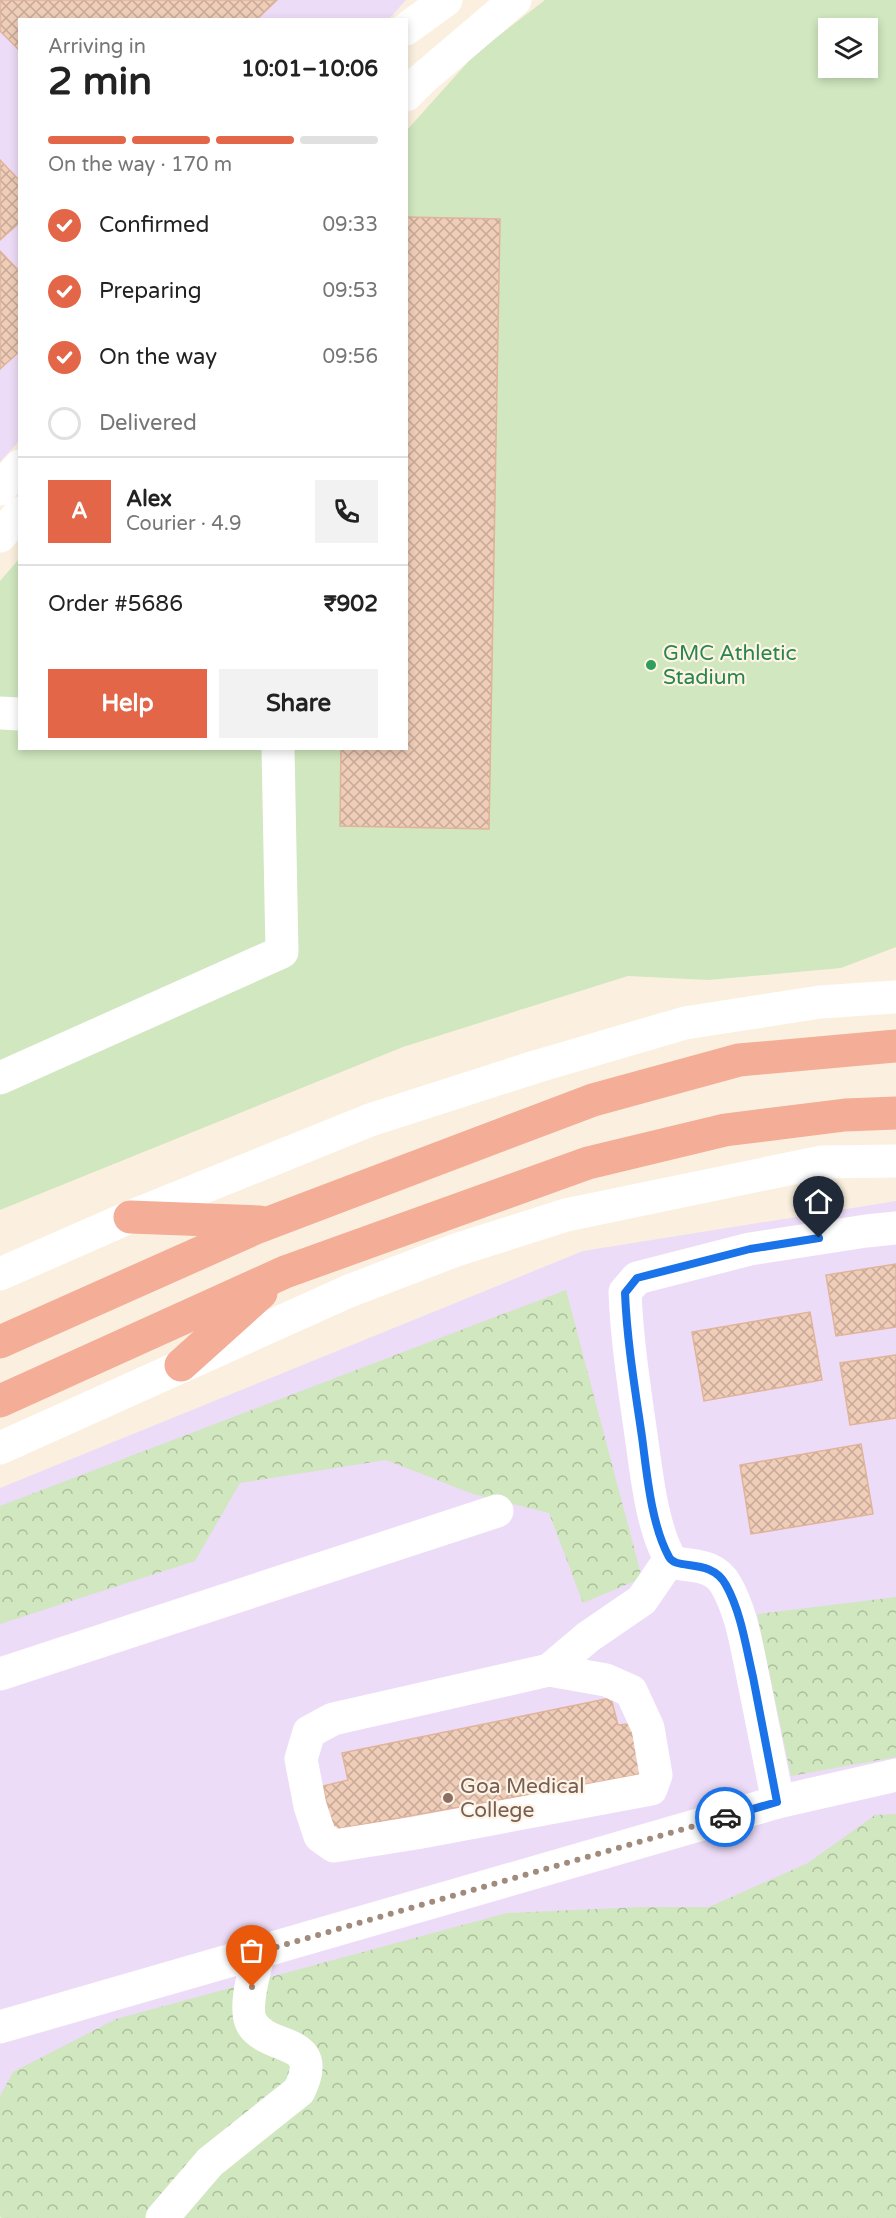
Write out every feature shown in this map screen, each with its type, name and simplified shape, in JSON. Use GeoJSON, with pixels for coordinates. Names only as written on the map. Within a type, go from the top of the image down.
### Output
{"type":"FeatureCollection","features":[{"type":"Feature","properties":{"kind":"highway"},"geometry":{"type":"LineString","coordinates":[[0,1341],[270,1223],[593,1100],[739,1060],[896,1046]]}},
{"type":"Feature","properties":{"kind":"highway"},"geometry":{"type":"LineString","coordinates":[[0,1401],[285,1272],[588,1163],[725,1130],[844,1115],[896,1113]]}},
{"type":"Feature","properties":{"kind":"highway"},"geometry":{"type":"LineString","coordinates":[[130,1217],[270,1223]]}},
{"type":"Feature","properties":{"kind":"highway"},"geometry":{"type":"LineString","coordinates":[[181,1365],[285,1272]]}},
{"type":"Feature","properties":{"kind":"street"},"geometry":{"type":"LineString","coordinates":[[408,28],[446,0]]}},
{"type":"Feature","properties":{"kind":"street"},"geometry":{"type":"LineString","coordinates":[[408,93],[515,0]]}},
{"type":"Feature","properties":{"kind":"street"},"geometry":{"type":"LineString","coordinates":[[0,489],[18,468]]}},
{"type":"Feature","properties":{"kind":"street"},"geometry":{"type":"LineString","coordinates":[[0,536],[18,515]]}},
{"type":"Feature","properties":{"kind":"street"},"geometry":{"type":"LineString","coordinates":[[0,713],[18,714]]}},
{"type":"Feature","properties":{"kind":"street"},"geometry":{"type":"LineString","coordinates":[[0,1078],[282,952],[278,750]]}},
{"type":"Feature","properties":{"kind":"street"},"geometry":{"type":"LineString","coordinates":[[0,1274],[130,1217],[370,1120],[536,1067],[685,1023],[820,1002],[896,998]]}},
{"type":"Feature","properties":{"kind":"street"},"geometry":{"type":"LineString","coordinates":[[0,1448],[349,1291],[456,1250],[566,1215],[822,1162],[896,1161]]}},
{"type":"Feature","properties":{"kind":"street"},"geometry":{"type":"LineString","coordinates":[[777,1802],[747,1648],[737,1610],[726,1585],[717,1572],[700,1565],[676,1564],[670,1559],[658,1525],[647,1475],[626,1326],[625,1293],[637,1278],[750,1249],[896,1228]]}},
{"type":"Feature","properties":{"kind":"street"},"geometry":{"type":"LineString","coordinates":[[0,1674],[497,1511]]}},
{"type":"Feature","properties":{"kind":"street"},"geometry":{"type":"LineString","coordinates":[[549,1670],[606,1680],[631,1691],[648,1728],[657,1775],[651,1790],[334,1846],[320,1836],[310,1806],[301,1759],[309,1732],[333,1719],[549,1670],[588,1637],[642,1600],[670,1559]]}},
{"type":"Feature","properties":{"kind":"street"},"geometry":{"type":"LineString","coordinates":[[0,2027],[777,1802],[896,1775]]}},
{"type":"Feature","properties":{"kind":"street"},"geometry":{"type":"LineString","coordinates":[[162,2218],[210,2162],[299,2091],[306,2077],[304,2060],[296,2048],[264,2035],[252,2023],[248,2005],[259,1952]]}},
{"type":"Feature","properties":{"kind":"shaded area"},"geometry":{"type":"Polygon","coordinates":[[[0,0],[406,0],[390,18],[18,18],[18,442],[0,462],[0,0]]]}},
{"type":"Feature","properties":{"kind":"shaded area","name":"Goa Medical College"},"geometry":{"type":"Polygon","coordinates":[[[896,1201],[896,2109],[0,2185],[0,1488],[583,1251],[896,1201]]]}},
{"type":"Feature","properties":{"kind":"green space","name":"GMC Athletic Stadium"},"geometry":{"type":"Polygon","coordinates":[[[545,0],[896,0],[896,947],[841,968],[708,980],[628,976],[403,1047],[0,1210],[0,581],[18,560],[18,750],[408,750],[408,129],[476,53],[545,0]]]}},
{"type":"Feature","properties":{"kind":"green space"},"geometry":{"type":"Polygon","coordinates":[[[566,1290],[642,1578],[583,1603],[549,1513],[473,1494],[386,1460],[240,1483],[195,1561],[0,1624],[0,1506],[566,1290]]]}},
{"type":"Feature","properties":{"kind":"green space"},"geometry":{"type":"Polygon","coordinates":[[[896,1597],[896,1757],[791,1776],[757,1614],[896,1597]]]}},
{"type":"Feature","properties":{"kind":"green space"},"geometry":{"type":"Polygon","coordinates":[[[896,1814],[896,2218],[1,2218],[0,2216],[0,2096],[13,2072],[116,2019],[507,1913],[642,1907],[709,1907],[808,1863],[875,1815],[896,1814]]]}},
{"type":"Feature","properties":{"kind":"building"},"geometry":{"type":"Polygon","coordinates":[[[0,0],[277,0],[258,18],[18,18],[18,49],[0,31],[0,0]]]}},
{"type":"Feature","properties":{"kind":"building"},"geometry":{"type":"Polygon","coordinates":[[[0,160],[18,179],[18,224],[0,240],[0,160]]]}},
{"type":"Feature","properties":{"kind":"building"},"geometry":{"type":"Polygon","coordinates":[[[408,217],[500,219],[489,829],[340,826],[341,750],[408,750],[408,217]]]}},
{"type":"Feature","properties":{"kind":"building"},"geometry":{"type":"Polygon","coordinates":[[[0,251],[18,270],[18,353],[0,369],[0,251]]]}},
{"type":"Feature","properties":{"kind":"building"},"geometry":{"type":"Polygon","coordinates":[[[896,1264],[896,1327],[836,1336],[826,1275],[896,1264]]]}},
{"type":"Feature","properties":{"kind":"building"},"geometry":{"type":"Polygon","coordinates":[[[810,1312],[822,1380],[704,1401],[692,1332],[810,1312]]]}},
{"type":"Feature","properties":{"kind":"building"},"geometry":{"type":"Polygon","coordinates":[[[896,1355],[896,1418],[850,1425],[840,1363],[896,1355]]]}},
{"type":"Feature","properties":{"kind":"building"},"geometry":{"type":"Polygon","coordinates":[[[861,1444],[873,1514],[751,1534],[740,1465],[861,1444]]]}},
{"type":"Feature","properties":{"kind":"building"},"geometry":{"type":"Polygon","coordinates":[[[611,1698],[618,1725],[641,1723],[648,1773],[332,1830],[323,1786],[348,1780],[342,1753],[611,1698]]]}},
{"type":"Feature","properties":{"kind":"way so far"},"geometry":{"type":"LineString","coordinates":[[252,1987],[259,1952],[725,1817]]}},
{"type":"Feature","properties":{"kind":"place","name":"GMC Athletic Stadium"},"geometry":{"type":"Point","coordinates":[651,665]}},
{"type":"Feature","properties":{"kind":"place","name":"Goa Medical College"},"geometry":{"type":"Point","coordinates":[448,1798]}},
{"type":"Feature","properties":{"kind":"route"},"geometry":{"type":"LineString","coordinates":[[725,1817],[777,1802],[747,1648],[737,1610],[726,1585],[717,1572],[700,1565],[676,1564],[670,1559],[658,1525],[647,1475],[632,1371],[626,1326],[625,1293],[637,1278],[750,1249],[819,1238]]}}]}
